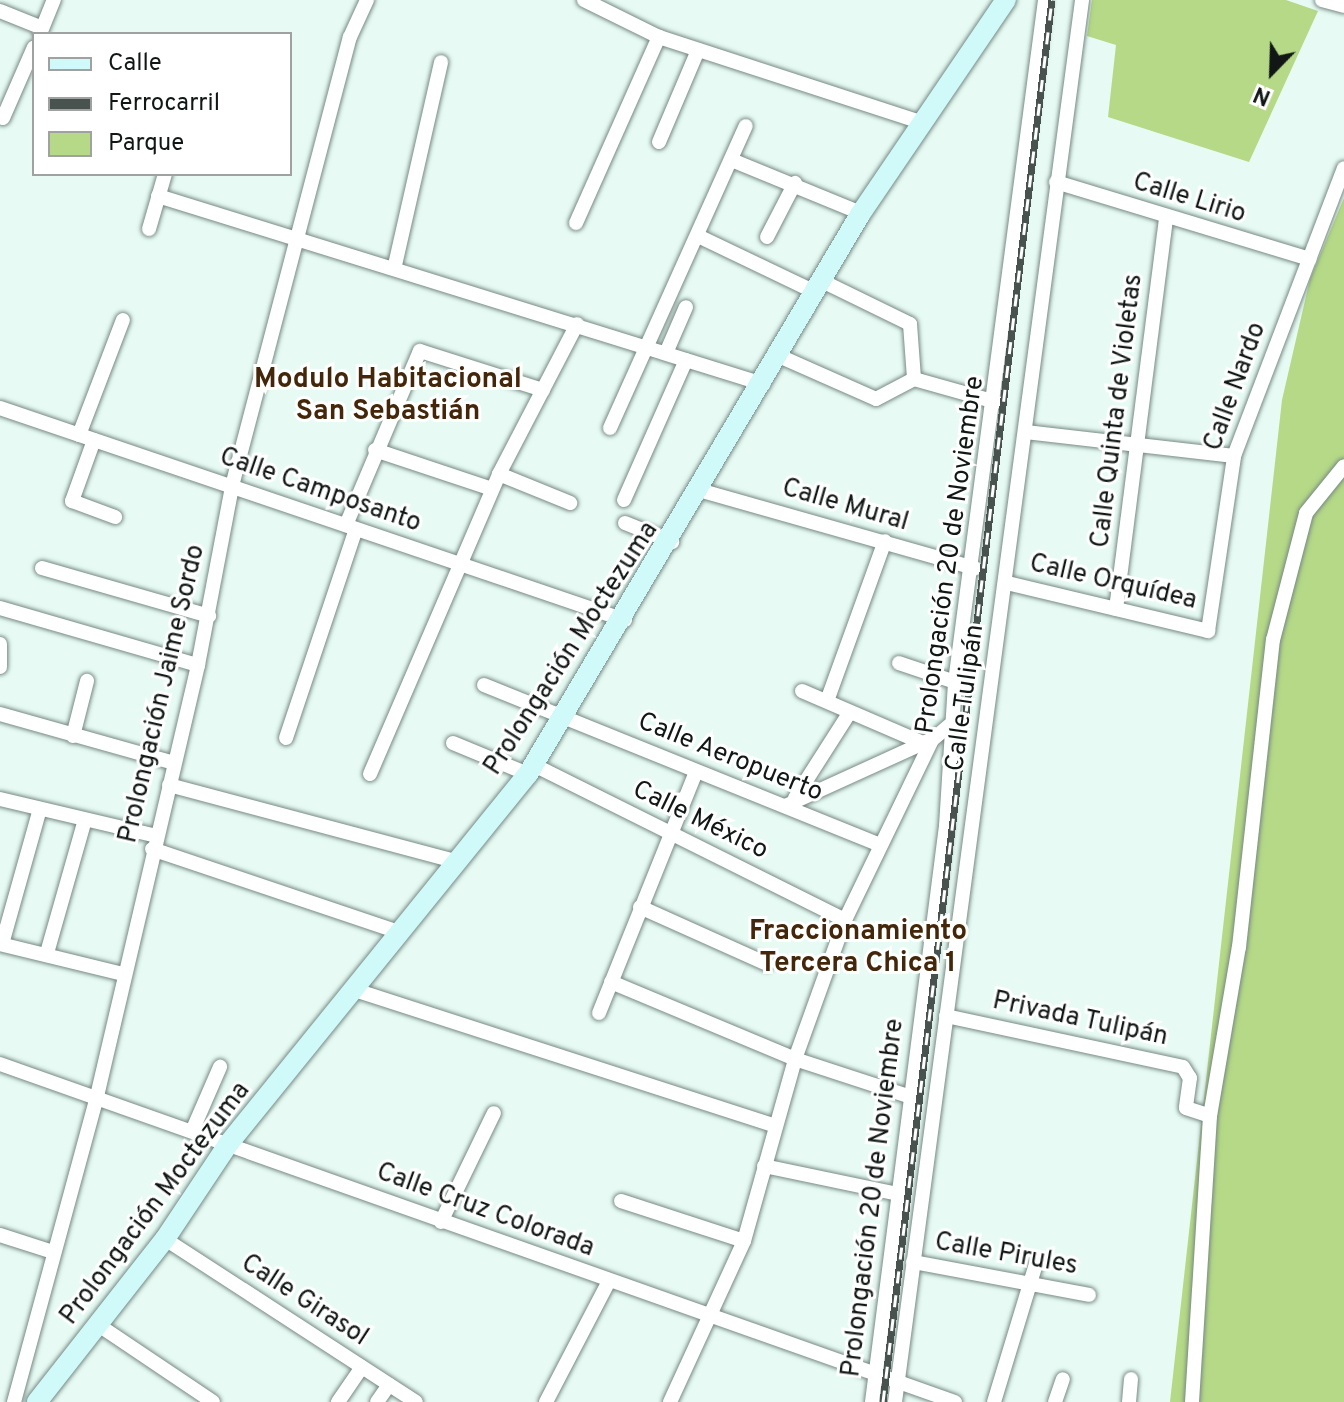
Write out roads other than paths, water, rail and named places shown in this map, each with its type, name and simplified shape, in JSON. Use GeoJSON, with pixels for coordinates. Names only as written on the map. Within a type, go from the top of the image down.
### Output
{"type":"FeatureCollection","features":[{"type":"Feature","properties":{"kind":"main road","name":"Prolongación Moctezuma"},"geometry":{"type":"LineString","coordinates":[[37,1402],[100,1326],[165,1239],[229,1143],[358,991],[455,861],[531,769],[672,542],[861,213],[918,121],[1006,0]]}},
{"type":"Feature","properties":{"kind":"street"},"geometry":{"type":"LineString","coordinates":[[0,11],[41,31],[54,0]]}},
{"type":"Feature","properties":{"kind":"street","name":"Prolongación Jaime Sordo"},"geometry":{"type":"LineString","coordinates":[[14,1402],[97,1096],[123,974],[209,616],[232,486],[350,37],[367,0]]}},
{"type":"Feature","properties":{"kind":"street"},"geometry":{"type":"LineString","coordinates":[[584,0],[659,37],[918,121]]}},
{"type":"Feature","properties":{"kind":"street","name":"Prolongación 20 de Noviembre"},"geometry":{"type":"LineString","coordinates":[[872,1402],[946,826],[955,682],[975,568],[1045,0]]}},
{"type":"Feature","properties":{"kind":"street","name":"Calle Tulipán"},"geometry":{"type":"LineString","coordinates":[[895,1402],[1007,583],[1056,182],[1082,0]]}},
{"type":"Feature","properties":{"kind":"street"},"geometry":{"type":"LineString","coordinates":[[1323,0],[1344,6]]}},
{"type":"Feature","properties":{"kind":"street"},"geometry":{"type":"LineString","coordinates":[[576,223],[659,37]]}},
{"type":"Feature","properties":{"kind":"street"},"geometry":{"type":"LineString","coordinates":[[3,118],[7,93],[32,50]]}},
{"type":"Feature","properties":{"kind":"street"},"geometry":{"type":"LineString","coordinates":[[659,142],[698,50]]}},
{"type":"Feature","properties":{"kind":"street"},"geometry":{"type":"LineString","coordinates":[[395,265],[441,62]]}},
{"type":"Feature","properties":{"kind":"street"},"geometry":{"type":"LineString","coordinates":[[610,428],[734,161],[746,126]]}},
{"type":"Feature","properties":{"kind":"street"},"geometry":{"type":"LineString","coordinates":[[734,161],[795,183],[861,213]]}},
{"type":"Feature","properties":{"kind":"street","name":"Calle Nardo"},"geometry":{"type":"LineString","coordinates":[[1208,631],[1234,456],[1343,175]]}},
{"type":"Feature","properties":{"kind":"street"},"geometry":{"type":"LineString","coordinates":[[149,229],[164,176]]}},
{"type":"Feature","properties":{"kind":"street","name":"Calle Lirio"},"geometry":{"type":"LineString","coordinates":[[1056,182],[1166,219],[1310,259]]}},
{"type":"Feature","properties":{"kind":"street"},"geometry":{"type":"LineString","coordinates":[[767,237],[795,183]]}},
{"type":"Feature","properties":{"kind":"street"},"geometry":{"type":"LineString","coordinates":[[158,196],[297,242],[395,265],[763,384]]}},
{"type":"Feature","properties":{"kind":"street","name":"Calle Quinta de Violetas"},"geometry":{"type":"LineString","coordinates":[[1116,609],[1140,443],[1166,219]]}},
{"type":"Feature","properties":{"kind":"street"},"geometry":{"type":"LineString","coordinates":[[698,236],[910,324],[914,379]]}},
{"type":"Feature","properties":{"kind":"street"},"geometry":{"type":"LineString","coordinates":[[666,353],[686,307]]}},
{"type":"Feature","properties":{"kind":"street"},"geometry":{"type":"LineString","coordinates":[[115,517],[72,501],[87,437],[123,320]]}},
{"type":"Feature","properties":{"kind":"street"},"geometry":{"type":"LineString","coordinates":[[370,774],[492,489],[577,324]]}},
{"type":"Feature","properties":{"kind":"street"},"geometry":{"type":"LineString","coordinates":[[286,738],[375,450],[420,351],[543,390]]}},
{"type":"Feature","properties":{"kind":"street"},"geometry":{"type":"LineString","coordinates":[[779,356],[876,399],[914,379],[996,402]]}},
{"type":"Feature","properties":{"kind":"street"},"geometry":{"type":"LineString","coordinates":[[624,500],[686,360]]}},
{"type":"Feature","properties":{"kind":"street","name":"Calle Camposanto"},"geometry":{"type":"LineString","coordinates":[[0,408],[625,620]]}},
{"type":"Feature","properties":{"kind":"street"},"geometry":{"type":"LineString","coordinates":[[1026,432],[1234,456]]}},
{"type":"Feature","properties":{"kind":"street"},"geometry":{"type":"LineString","coordinates":[[375,450],[492,489]]}},
{"type":"Feature","properties":{"kind":"street"},"geometry":{"type":"LineString","coordinates":[[1192,1402],[1210,1116],[1239,947],[1273,640],[1306,513],[1344,466]]}},
{"type":"Feature","properties":{"kind":"street"},"geometry":{"type":"LineString","coordinates":[[499,474],[570,503]]}},
{"type":"Feature","properties":{"kind":"street","name":"Calle Mural"},"geometry":{"type":"LineString","coordinates":[[702,491],[975,568]]}},
{"type":"Feature","properties":{"kind":"street"},"geometry":{"type":"LineString","coordinates":[[625,523],[672,542]]}},
{"type":"Feature","properties":{"kind":"street"},"geometry":{"type":"LineString","coordinates":[[827,701],[885,541]]}},
{"type":"Feature","properties":{"kind":"street"},"geometry":{"type":"LineString","coordinates":[[42,568],[209,616]]}},
{"type":"Feature","properties":{"kind":"street","name":"Calle Orquídea"},"geometry":{"type":"LineString","coordinates":[[1007,583],[1208,631]]}},
{"type":"Feature","properties":{"kind":"street"},"geometry":{"type":"LineString","coordinates":[[0,608],[198,665]]}},
{"type":"Feature","properties":{"kind":"street"},"geometry":{"type":"LineString","coordinates":[[0,667],[3,645]]}},
{"type":"Feature","properties":{"kind":"street"},"geometry":{"type":"LineString","coordinates":[[899,663],[955,682]]}},
{"type":"Feature","properties":{"kind":"street"},"geometry":{"type":"LineString","coordinates":[[73,736],[87,681]]}},
{"type":"Feature","properties":{"kind":"street","name":"Calle Aeropuerto"},"geometry":{"type":"LineString","coordinates":[[484,685],[696,772],[790,802],[877,844]]}},
{"type":"Feature","properties":{"kind":"street"},"geometry":{"type":"LineString","coordinates":[[802,691],[928,742]]}},
{"type":"Feature","properties":{"kind":"street"},"geometry":{"type":"LineString","coordinates":[[790,802],[850,712]]}},
{"type":"Feature","properties":{"kind":"street"},"geometry":{"type":"LineString","coordinates":[[0,714],[174,763]]}},
{"type":"Feature","properties":{"kind":"street"},"geometry":{"type":"LineString","coordinates":[[790,802],[928,742],[950,725]]}},
{"type":"Feature","properties":{"kind":"street"},"geometry":{"type":"LineString","coordinates":[[670,1402],[744,1241],[795,1059],[845,920],[877,844],[928,742]]}},
{"type":"Feature","properties":{"kind":"street","name":"Calle México"},"geometry":{"type":"LineString","coordinates":[[453,743],[531,769],[672,833],[845,920]]}},
{"type":"Feature","properties":{"kind":"street"},"geometry":{"type":"LineString","coordinates":[[599,1013],[696,772]]}},
{"type":"Feature","properties":{"kind":"street"},"geometry":{"type":"LineString","coordinates":[[169,785],[455,861]]}},
{"type":"Feature","properties":{"kind":"street"},"geometry":{"type":"LineString","coordinates":[[0,799],[85,820],[154,843],[401,933]]}},
{"type":"Feature","properties":{"kind":"street"},"geometry":{"type":"LineString","coordinates":[[40,809],[1,944],[123,974]]}},
{"type":"Feature","properties":{"kind":"street"},"geometry":{"type":"LineString","coordinates":[[47,953],[85,820]]}},
{"type":"Feature","properties":{"kind":"street"},"geometry":{"type":"LineString","coordinates":[[640,907],[767,964]]}},
{"type":"Feature","properties":{"kind":"street"},"geometry":{"type":"LineString","coordinates":[[611,982],[795,1059],[911,1097]]}},
{"type":"Feature","properties":{"kind":"street"},"geometry":{"type":"LineString","coordinates":[[358,991],[775,1126]]}},
{"type":"Feature","properties":{"kind":"street","name":"Privada Tulipán"},"geometry":{"type":"LineString","coordinates":[[946,1016],[1183,1067],[1190,1078],[1186,1108],[1210,1116]]}},
{"type":"Feature","properties":{"kind":"street","name":"Calle Cruz Colorada"},"geometry":{"type":"LineString","coordinates":[[0,1064],[193,1129],[441,1222],[955,1402]]}},
{"type":"Feature","properties":{"kind":"street"},"geometry":{"type":"LineString","coordinates":[[193,1129],[220,1067]]}},
{"type":"Feature","properties":{"kind":"street"},"geometry":{"type":"LineString","coordinates":[[441,1222],[494,1113]]}},
{"type":"Feature","properties":{"kind":"street"},"geometry":{"type":"LineString","coordinates":[[764,1166],[898,1194]]}},
{"type":"Feature","properties":{"kind":"street"},"geometry":{"type":"LineString","coordinates":[[621,1201],[744,1241]]}},
{"type":"Feature","properties":{"kind":"street"},"geometry":{"type":"LineString","coordinates":[[0,1235],[53,1252]]}},
{"type":"Feature","properties":{"kind":"street","name":"Calle Girasol"},"geometry":{"type":"LineString","coordinates":[[165,1239],[416,1402]]}},
{"type":"Feature","properties":{"kind":"street","name":"Calle Pirules"},"geometry":{"type":"LineString","coordinates":[[913,1262],[1089,1295]]}},
{"type":"Feature","properties":{"kind":"street"},"geometry":{"type":"LineString","coordinates":[[994,1402],[1036,1264]]}},
{"type":"Feature","properties":{"kind":"street"},"geometry":{"type":"LineString","coordinates":[[546,1402],[609,1281]]}},
{"type":"Feature","properties":{"kind":"street"},"geometry":{"type":"LineString","coordinates":[[100,1326],[213,1402]]}},
{"type":"Feature","properties":{"kind":"street"},"geometry":{"type":"LineString","coordinates":[[338,1402],[362,1367]]}},
{"type":"Feature","properties":{"kind":"street"},"geometry":{"type":"LineString","coordinates":[[1055,1402],[1063,1379]]}},
{"type":"Feature","properties":{"kind":"street"},"geometry":{"type":"LineString","coordinates":[[1129,1402],[1131,1379]]}},
{"type":"Feature","properties":{"kind":"street"},"geometry":{"type":"LineString","coordinates":[[377,1402],[389,1385]]}},
{"type":"Feature","properties":{"kind":"railway"},"geometry":{"type":"LineString","coordinates":[[883,1402],[1052,0]]}},
{"type":"Feature","properties":{"kind":"district","name":"Modulo Habitacional San Sebastián"},"geometry":{"type":"Point","coordinates":[388,396]}},
{"type":"Feature","properties":{"kind":"district","name":"Fraccionamiento Tercera Chica 1"},"geometry":{"type":"Point","coordinates":[858,948]}}]}
